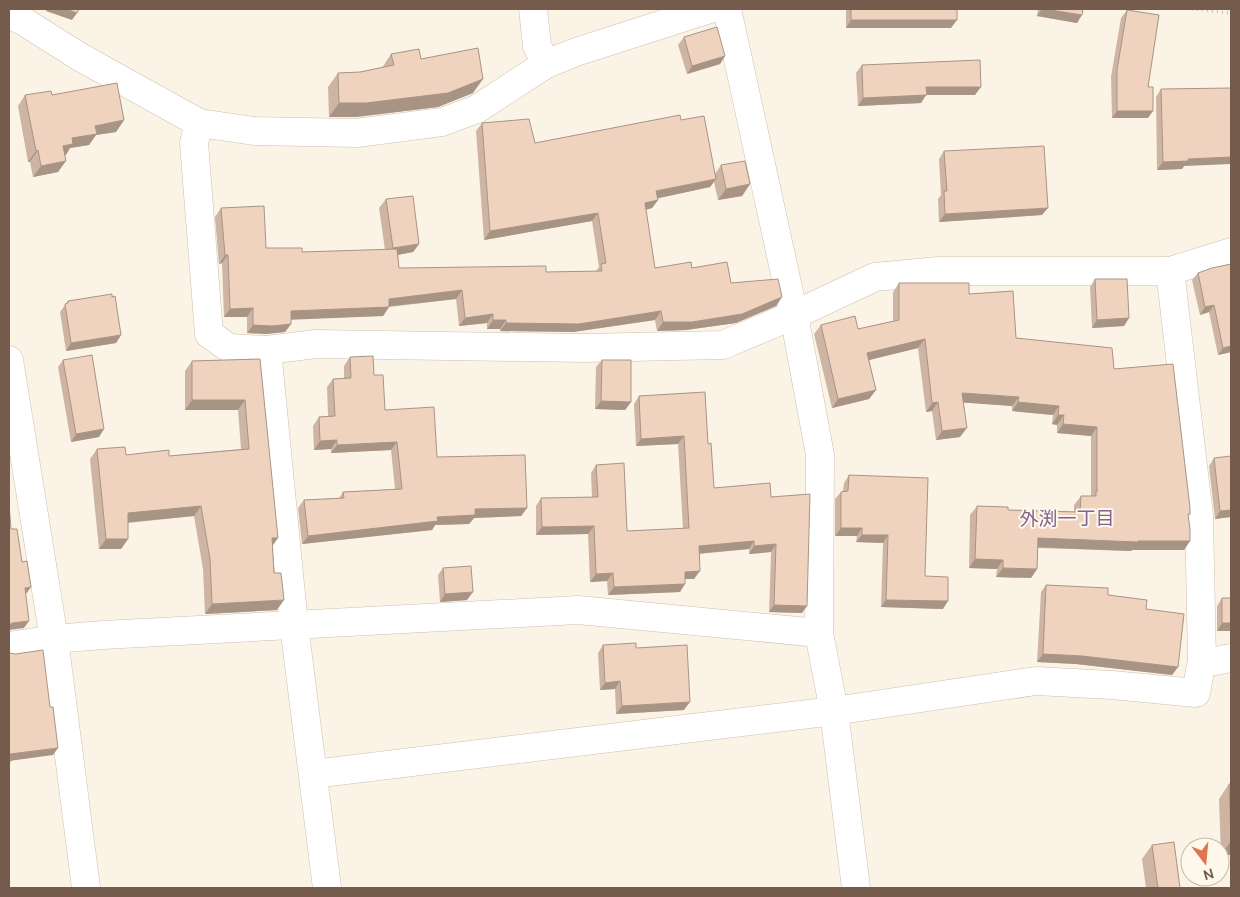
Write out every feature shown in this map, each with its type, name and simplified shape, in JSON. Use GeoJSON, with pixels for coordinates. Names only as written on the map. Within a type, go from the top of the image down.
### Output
{"type":"FeatureCollection","features":[{"type":"Feature","properties":{"kind":"street"},"geometry":{"type":"LineString","coordinates":[[533,9],[537,46],[546,64]]}},
{"type":"Feature","properties":{"kind":"street"},"geometry":{"type":"LineString","coordinates":[[9,15],[23,21],[80,57],[199,123],[254,131],[357,133],[442,122],[477,109],[546,64],[576,52],[710,9]]}},
{"type":"Feature","properties":{"kind":"street"},"geometry":{"type":"LineString","coordinates":[[727,9],[794,315],[820,455],[819,633],[834,711],[856,888]]}},
{"type":"Feature","properties":{"kind":"street"},"geometry":{"type":"LineString","coordinates":[[199,123],[194,143],[209,334],[230,348],[267,350],[316,344],[584,348],[723,346],[876,277],[939,271],[1170,271],[1231,252]]}},
{"type":"Feature","properties":{"kind":"street"},"geometry":{"type":"LineString","coordinates":[[313,774],[834,711],[1036,681],[1112,685],[1196,693],[1202,660],[1199,516],[1170,271]]}},
{"type":"Feature","properties":{"kind":"street"},"geometry":{"type":"LineString","coordinates":[[267,350],[294,625],[327,888]]}},
{"type":"Feature","properties":{"kind":"street"},"geometry":{"type":"LineString","coordinates":[[9,360],[54,639],[86,888]]}},
{"type":"Feature","properties":{"kind":"street"},"geometry":{"type":"LineString","coordinates":[[9,646],[54,639],[102,635],[578,610],[819,633]]}},
{"type":"Feature","properties":{"kind":"street"},"geometry":{"type":"LineString","coordinates":[[1202,660],[1215,661],[1231,658]]}},
{"type":"Feature","properties":{"kind":"path"},"geometry":{"type":"LineString","coordinates":[[1192,9],[1231,13]]}},
{"type":"Feature","properties":{"kind":"building"},"geometry":{"type":"Polygon","coordinates":[[[66,9],[79,9],[77,13],[66,9]]]}},
{"type":"Feature","properties":{"kind":"building"},"geometry":{"type":"Polygon","coordinates":[[[851,9],[957,9],[957,20],[851,20],[851,9]]]}},
{"type":"Feature","properties":{"kind":"building"},"geometry":{"type":"Polygon","coordinates":[[[1044,9],[1083,9],[1082,15],[1044,9]]]}},
{"type":"Feature","properties":{"kind":"building"},"geometry":{"type":"Polygon","coordinates":[[[1127,10],[1159,15],[1148,87],[1153,87],[1153,111],[1117,111],[1117,70],[1127,10]]]}},
{"type":"Feature","properties":{"kind":"building"},"geometry":{"type":"Polygon","coordinates":[[[717,27],[725,56],[692,66],[684,37],[717,27]]]}},
{"type":"Feature","properties":{"kind":"building"},"geometry":{"type":"Polygon","coordinates":[[[478,48],[483,79],[448,93],[366,103],[339,103],[338,73],[360,72],[394,65],[391,54],[419,49],[421,59],[478,48]]]}},
{"type":"Feature","properties":{"kind":"building"},"geometry":{"type":"Polygon","coordinates":[[[980,60],[981,87],[926,87],[927,95],[863,98],[862,65],[980,60]]]}},
{"type":"Feature","properties":{"kind":"building"},"geometry":{"type":"Polygon","coordinates":[[[117,83],[124,120],[95,126],[97,134],[72,138],[73,144],[63,146],[66,161],[41,166],[38,150],[36,151],[25,95],[51,91],[52,95],[117,83]]]}},
{"type":"Feature","properties":{"kind":"building"},"geometry":{"type":"Polygon","coordinates":[[[1231,88],[1231,157],[1163,162],[1161,89],[1231,88]]]}},
{"type":"Feature","properties":{"kind":"building"},"geometry":{"type":"Polygon","coordinates":[[[680,115],[681,120],[704,116],[716,179],[656,191],[658,200],[645,203],[655,268],[691,262],[692,268],[727,262],[731,283],[778,279],[782,297],[742,314],[692,322],[663,322],[661,311],[579,324],[506,323],[506,320],[493,320],[493,314],[465,318],[462,290],[389,299],[389,307],[291,311],[291,324],[272,326],[253,325],[253,308],[230,309],[228,255],[225,255],[221,208],[264,206],[266,248],[302,248],[302,252],[397,249],[399,268],[546,266],[546,272],[602,271],[601,264],[606,263],[598,213],[490,231],[482,123],[529,119],[535,143],[680,115]]]}},
{"type":"Feature","properties":{"kind":"building"},"geometry":{"type":"Polygon","coordinates":[[[1044,146],[1048,208],[945,214],[944,191],[947,191],[944,151],[1044,146]]]}},
{"type":"Feature","properties":{"kind":"building"},"geometry":{"type":"Polygon","coordinates":[[[745,161],[750,184],[726,189],[721,165],[745,161]]]}},
{"type":"Feature","properties":{"kind":"building"},"geometry":{"type":"Polygon","coordinates":[[[413,196],[419,244],[393,248],[386,199],[413,196]]]}},
{"type":"Feature","properties":{"kind":"building"},"geometry":{"type":"Polygon","coordinates":[[[1231,264],[1231,346],[1223,348],[1214,305],[1205,307],[1198,273],[1231,264]]]}},
{"type":"Feature","properties":{"kind":"building"},"geometry":{"type":"Polygon","coordinates":[[[1095,279],[1127,279],[1129,318],[1097,320],[1095,279]]]}},
{"type":"Feature","properties":{"kind":"building"},"geometry":{"type":"Polygon","coordinates":[[[899,283],[969,283],[969,294],[1013,291],[1016,338],[1112,348],[1114,369],[1173,364],[1190,508],[1190,514],[1188,514],[1190,541],[1138,542],[1038,538],[1037,569],[1003,568],[1003,560],[975,559],[977,506],[1008,507],[1008,510],[1080,512],[1081,496],[1096,496],[1097,427],[1063,424],[1064,415],[1058,415],[1059,406],[1018,402],[1019,397],[962,393],[967,428],[942,431],[938,402],[932,403],[925,339],[867,353],[876,390],[838,399],[821,325],[855,316],[858,329],[899,320],[899,283]]]}},
{"type":"Feature","properties":{"kind":"building"},"geometry":{"type":"Polygon","coordinates":[[[112,294],[112,297],[115,296],[121,335],[71,343],[65,304],[68,301],[112,294]]]}},
{"type":"Feature","properties":{"kind":"building"},"geometry":{"type":"Polygon","coordinates":[[[92,355],[104,429],[76,434],[63,360],[92,355]]]}},
{"type":"Feature","properties":{"kind":"building"},"geometry":{"type":"Polygon","coordinates":[[[373,356],[374,375],[383,375],[385,410],[434,407],[437,457],[525,455],[527,508],[475,509],[475,515],[437,517],[438,521],[308,536],[304,500],[344,498],[343,492],[402,489],[397,442],[337,445],[337,440],[320,441],[319,417],[335,416],[333,379],[351,378],[350,357],[373,356]]]}},
{"type":"Feature","properties":{"kind":"building"},"geometry":{"type":"Polygon","coordinates":[[[260,359],[278,538],[272,538],[274,573],[281,573],[284,600],[212,604],[210,559],[201,506],[128,513],[128,539],[106,539],[97,449],[125,447],[126,455],[169,450],[169,456],[249,449],[245,400],[192,400],[192,361],[260,359]]]}},
{"type":"Feature","properties":{"kind":"building"},"geometry":{"type":"Polygon","coordinates":[[[602,360],[631,360],[631,402],[601,401],[602,360]]]}},
{"type":"Feature","properties":{"kind":"building"},"geometry":{"type":"Polygon","coordinates":[[[705,392],[708,444],[711,443],[714,488],[770,483],[771,497],[810,494],[807,606],[774,605],[776,544],[754,546],[754,541],[699,546],[700,571],[685,572],[685,584],[614,587],[613,573],[596,574],[594,526],[542,527],[541,498],[598,497],[596,465],[624,463],[627,531],[689,528],[684,436],[641,439],[639,396],[705,392]]]}},
{"type":"Feature","properties":{"kind":"building"},"geometry":{"type":"Polygon","coordinates":[[[1231,456],[1231,510],[1220,511],[1214,458],[1231,456]]]}},
{"type":"Feature","properties":{"kind":"building"},"geometry":{"type":"Polygon","coordinates":[[[849,475],[928,478],[925,576],[948,577],[948,601],[886,600],[888,535],[862,535],[862,528],[841,528],[841,492],[848,491],[849,475]]]}},
{"type":"Feature","properties":{"kind":"building"},"geometry":{"type":"Polygon","coordinates":[[[9,504],[11,529],[17,529],[22,562],[27,561],[31,587],[25,588],[29,621],[9,625],[9,504]]]}},
{"type":"Feature","properties":{"kind":"building"},"geometry":{"type":"Polygon","coordinates":[[[471,566],[473,592],[445,594],[443,568],[471,566]]]}},
{"type":"Feature","properties":{"kind":"building"},"geometry":{"type":"Polygon","coordinates":[[[1046,585],[1108,588],[1108,595],[1147,600],[1146,609],[1184,614],[1178,667],[1082,656],[1043,654],[1046,585]]]}},
{"type":"Feature","properties":{"kind":"building"},"geometry":{"type":"Polygon","coordinates":[[[1222,598],[1231,598],[1231,623],[1222,623],[1222,598]]]}},
{"type":"Feature","properties":{"kind":"building"},"geometry":{"type":"Polygon","coordinates":[[[636,643],[636,648],[687,645],[690,702],[622,706],[620,681],[605,683],[603,645],[636,643]]]}},
{"type":"Feature","properties":{"kind":"building"},"geometry":{"type":"Polygon","coordinates":[[[43,650],[50,707],[53,707],[58,748],[10,754],[11,761],[9,762],[9,653],[16,654],[43,650]]]}},
{"type":"Feature","properties":{"kind":"building"},"geometry":{"type":"Polygon","coordinates":[[[1229,784],[1231,784],[1231,841],[1229,784]]]}},
{"type":"Feature","properties":{"kind":"building"},"geometry":{"type":"Polygon","coordinates":[[[1174,842],[1180,888],[1158,888],[1152,845],[1174,842]]]}},
{"type":"Feature","properties":{"kind":"district","name":"外渕一丁目"},"geometry":{"type":"Point","coordinates":[1067,518]}}]}
